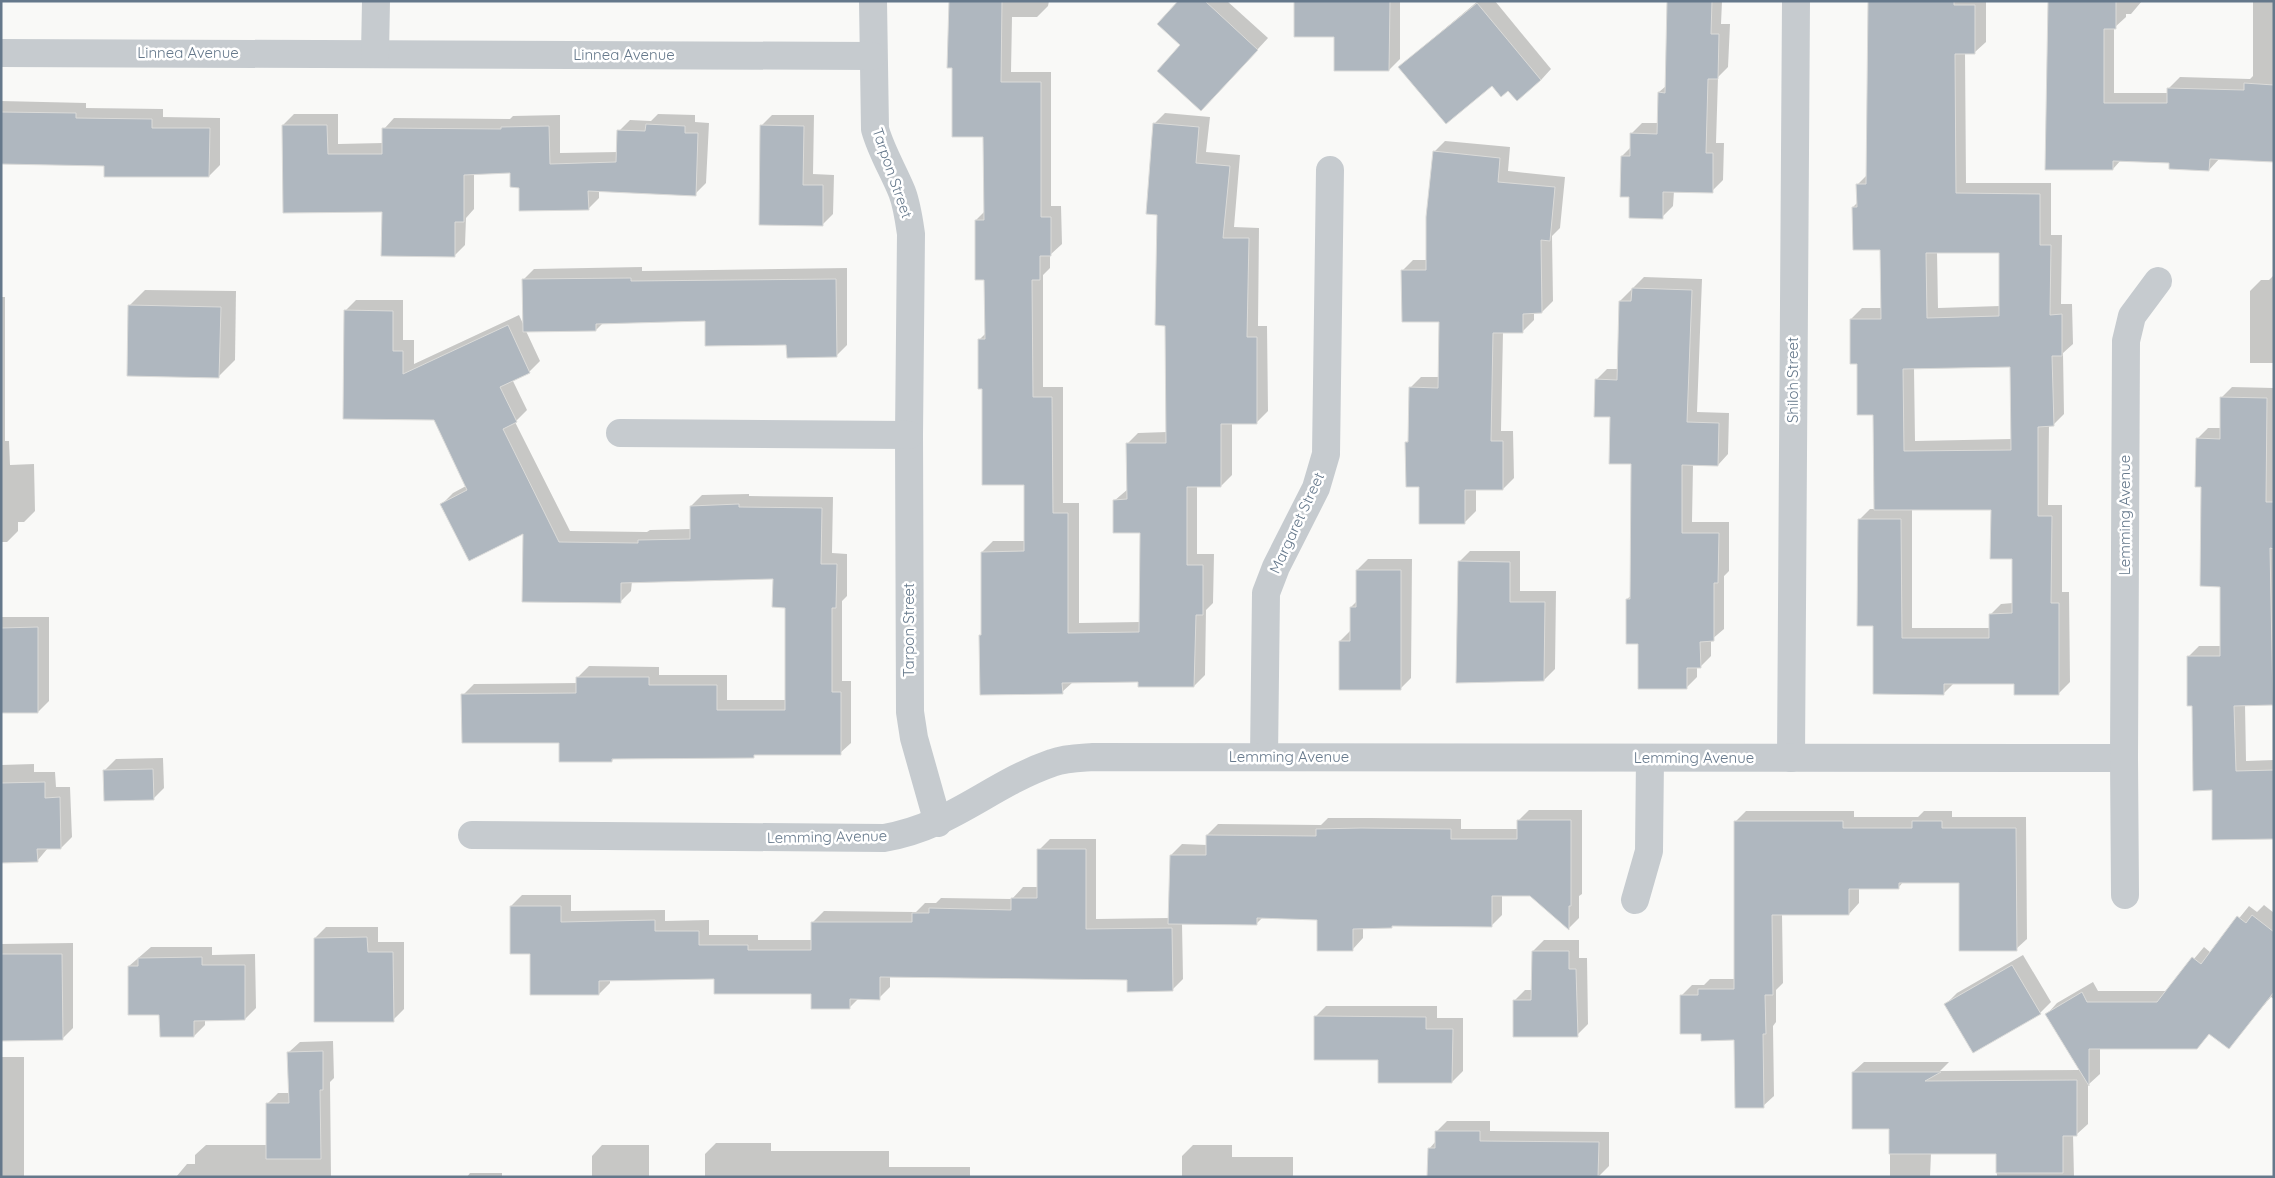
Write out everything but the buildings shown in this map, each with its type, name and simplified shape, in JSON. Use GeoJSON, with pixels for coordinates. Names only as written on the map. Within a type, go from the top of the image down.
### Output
{"type":"FeatureCollection","features":[{"type":"Feature","properties":{"kind":"street"},"geometry":{"type":"LineString","coordinates":[[375,54],[376,1]]}},
{"type":"Feature","properties":{"kind":"street","name":"Tarpon Street"},"geometry":{"type":"LineString","coordinates":[[873,1],[872,56],[875,129],[880,148],[902,191],[911,234],[909,435],[910,712],[914,738],[938,823]]}},
{"type":"Feature","properties":{"kind":"street","name":"Shiloh Street"},"geometry":{"type":"LineString","coordinates":[[1791,758],[1796,1]]}},
{"type":"Feature","properties":{"kind":"street","name":"Linnea Avenue"},"geometry":{"type":"LineString","coordinates":[[1,53],[872,56]]}},
{"type":"Feature","properties":{"kind":"street","name":"Margaret Street"},"geometry":{"type":"LineString","coordinates":[[1264,757],[1266,593],[1276,567],[1316,488],[1326,454],[1330,170]]}},
{"type":"Feature","properties":{"kind":"street","name":"Lemming Avenue"},"geometry":{"type":"LineString","coordinates":[[2125,895],[2126,341],[2132,316],[2158,281]]}},
{"type":"Feature","properties":{"kind":"street"},"geometry":{"type":"LineString","coordinates":[[620,433],[909,435]]}},
{"type":"Feature","properties":{"kind":"street","name":"Lemming Avenue"},"geometry":{"type":"LineString","coordinates":[[472,835],[884,838],[907,834],[938,823],[1032,771],[1072,758],[2124,758]]}},
{"type":"Feature","properties":{"kind":"street"},"geometry":{"type":"LineString","coordinates":[[1634,900],[1649,850],[1650,758]]}}]}
